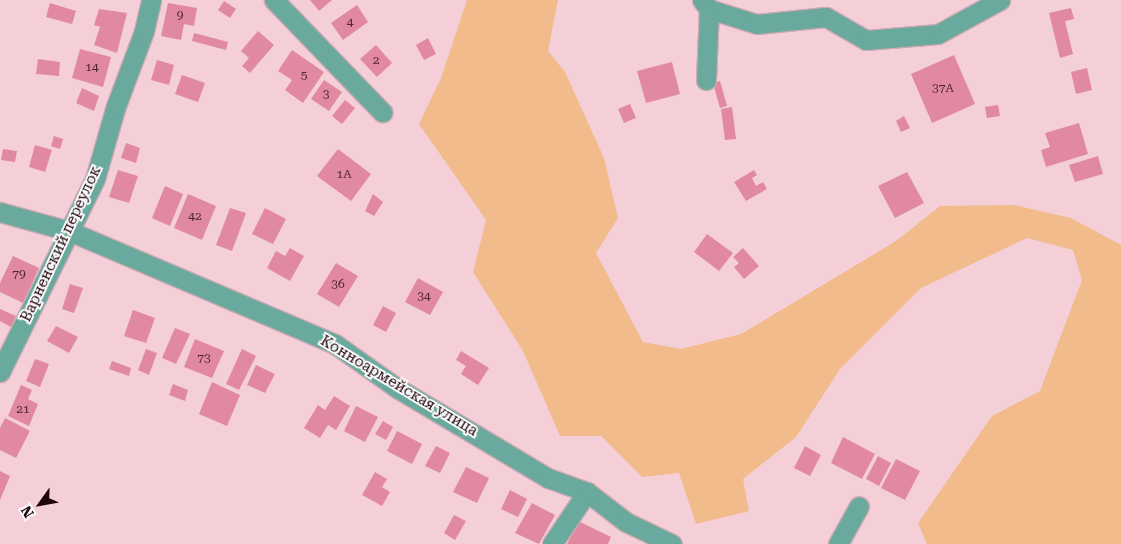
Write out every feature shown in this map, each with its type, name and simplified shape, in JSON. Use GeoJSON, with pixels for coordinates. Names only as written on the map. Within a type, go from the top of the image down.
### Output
{"type":"FeatureCollection","features":[{"type":"Feature","properties":{"kind":"street","name":"Варненский переулок"},"geometry":{"type":"LineString","coordinates":[[0,372],[94,178],[116,106],[144,31],[151,0]]}},
{"type":"Feature","properties":{"kind":"street"},"geometry":{"type":"LineString","coordinates":[[274,0],[382,112]]}},
{"type":"Feature","properties":{"kind":"street"},"geometry":{"type":"LineString","coordinates":[[706,80],[706,4],[757,24],[826,17],[866,40],[938,34],[1000,0]]}},
{"type":"Feature","properties":{"kind":"street","name":"Конноармейская улица"},"geometry":{"type":"LineString","coordinates":[[0,212],[69,231],[336,344],[397,388],[548,478],[587,492],[626,522],[672,544]]}},
{"type":"Feature","properties":{"kind":"street"},"geometry":{"type":"LineString","coordinates":[[552,544],[587,492]]}},
{"type":"Feature","properties":{"kind":"street"},"geometry":{"type":"LineString","coordinates":[[838,544],[858,506]]}},
{"type":"Feature","properties":{"kind":"shaded area"},"geometry":{"type":"Polygon","coordinates":[[[467,0],[558,0],[548,51],[565,72],[604,158],[618,218],[596,253],[643,342],[681,349],[741,334],[896,241],[940,206],[1014,205],[1071,218],[1121,245],[1121,544],[927,544],[918,523],[992,416],[1040,391],[1082,280],[1073,250],[1027,238],[921,288],[840,369],[796,437],[743,479],[749,511],[696,524],[679,473],[642,477],[601,436],[560,436],[523,351],[473,272],[486,220],[419,124],[441,78],[467,0]]]}},
{"type":"Feature","properties":{"kind":"building"},"geometry":{"type":"Polygon","coordinates":[[[310,0],[332,0],[319,11],[310,0]]]}},
{"type":"Feature","properties":{"kind":"building"},"geometry":{"type":"Polygon","coordinates":[[[224,1],[236,9],[230,18],[218,10],[224,1]]]}},
{"type":"Feature","properties":{"kind":"building"},"geometry":{"type":"Polygon","coordinates":[[[50,3],[76,11],[72,24],[46,17],[50,3]]]}},
{"type":"Feature","properties":{"kind":"building"},"geometry":{"type":"Polygon","coordinates":[[[168,3],[197,8],[194,26],[184,24],[181,40],[161,36],[168,3]]]}},
{"type":"Feature","properties":{"kind":"building"},"geometry":{"type":"Polygon","coordinates":[[[357,5],[368,22],[343,40],[331,23],[357,5]]]}},
{"type":"Feature","properties":{"kind":"building"},"geometry":{"type":"Polygon","coordinates":[[[1071,8],[1074,19],[1065,21],[1073,54],[1060,58],[1049,13],[1071,8]]]}},
{"type":"Feature","properties":{"kind":"building"},"geometry":{"type":"Polygon","coordinates":[[[99,9],[127,13],[117,53],[94,45],[100,27],[94,25],[99,9]]]}},
{"type":"Feature","properties":{"kind":"building"},"geometry":{"type":"Polygon","coordinates":[[[258,31],[274,45],[250,73],[242,66],[249,58],[241,51],[258,31]]]}},
{"type":"Feature","properties":{"kind":"building"},"geometry":{"type":"Polygon","coordinates":[[[194,33],[228,42],[226,50],[192,41],[194,33]]]}},
{"type":"Feature","properties":{"kind":"building"},"geometry":{"type":"Polygon","coordinates":[[[428,38],[436,54],[424,60],[416,45],[428,38]]]}},
{"type":"Feature","properties":{"kind":"building"},"geometry":{"type":"Polygon","coordinates":[[[376,45],[392,63],[377,77],[360,59],[376,45]]]}},
{"type":"Feature","properties":{"kind":"building"},"geometry":{"type":"Polygon","coordinates":[[[80,49],[111,57],[103,87],[72,78],[80,49]]]}},
{"type":"Feature","properties":{"kind":"building"},"geometry":{"type":"Polygon","coordinates":[[[292,50],[324,72],[303,103],[285,90],[292,80],[278,71],[292,50]]]}},
{"type":"Feature","properties":{"kind":"building"},"geometry":{"type":"Polygon","coordinates":[[[954,55],[975,104],[932,123],[911,74],[954,55]]]}},
{"type":"Feature","properties":{"kind":"building"},"geometry":{"type":"Polygon","coordinates":[[[38,59],[60,62],[59,76],[36,74],[38,59]]]}},
{"type":"Feature","properties":{"kind":"building"},"geometry":{"type":"Polygon","coordinates":[[[157,60],[174,65],[169,85],[151,80],[157,60]]]}},
{"type":"Feature","properties":{"kind":"building"},"geometry":{"type":"Polygon","coordinates":[[[672,62],[680,94],[646,103],[637,71],[672,62]]]}},
{"type":"Feature","properties":{"kind":"building"},"geometry":{"type":"Polygon","coordinates":[[[1087,68],[1092,90],[1076,94],[1071,72],[1087,68]]]}},
{"type":"Feature","properties":{"kind":"building"},"geometry":{"type":"Polygon","coordinates":[[[182,75],[205,83],[198,102],[175,94],[182,75]]]}},
{"type":"Feature","properties":{"kind":"building"},"geometry":{"type":"Polygon","coordinates":[[[324,80],[342,92],[329,111],[311,99],[324,80]]]}},
{"type":"Feature","properties":{"kind":"building"},"geometry":{"type":"Polygon","coordinates":[[[720,81],[727,106],[720,108],[713,83],[720,81]]]}},
{"type":"Feature","properties":{"kind":"building"},"geometry":{"type":"Polygon","coordinates":[[[82,88],[99,96],[94,111],[76,103],[82,88]]]}},
{"type":"Feature","properties":{"kind":"building"},"geometry":{"type":"Polygon","coordinates":[[[345,100],[355,108],[342,124],[332,116],[345,100]]]}},
{"type":"Feature","properties":{"kind":"building"},"geometry":{"type":"Polygon","coordinates":[[[630,104],[636,118],[624,123],[618,109],[630,104]]]}},
{"type":"Feature","properties":{"kind":"building"},"geometry":{"type":"Polygon","coordinates":[[[998,105],[1000,116],[987,118],[985,107],[998,105]]]}},
{"type":"Feature","properties":{"kind":"building"},"geometry":{"type":"Polygon","coordinates":[[[732,107],[736,139],[725,140],[721,109],[732,107]]]}},
{"type":"Feature","properties":{"kind":"building"},"geometry":{"type":"Polygon","coordinates":[[[904,116],[910,128],[901,132],[896,121],[904,116]]]}},
{"type":"Feature","properties":{"kind":"building"},"geometry":{"type":"Polygon","coordinates":[[[1079,123],[1088,154],[1046,167],[1041,150],[1050,147],[1045,133],[1079,123]]]}},
{"type":"Feature","properties":{"kind":"building"},"geometry":{"type":"Polygon","coordinates":[[[54,136],[63,139],[60,149],[51,146],[54,136]]]}},
{"type":"Feature","properties":{"kind":"building"},"geometry":{"type":"Polygon","coordinates":[[[126,143],[140,148],[136,163],[121,158],[126,143]]]}},
{"type":"Feature","properties":{"kind":"building"},"geometry":{"type":"Polygon","coordinates":[[[35,145],[52,150],[45,172],[29,167],[35,145]]]}},
{"type":"Feature","properties":{"kind":"building"},"geometry":{"type":"Polygon","coordinates":[[[3,149],[17,151],[15,162],[1,160],[3,149]]]}},
{"type":"Feature","properties":{"kind":"building"},"geometry":{"type":"Polygon","coordinates":[[[338,149],[371,174],[351,201],[317,176],[338,149]]]}},
{"type":"Feature","properties":{"kind":"building"},"geometry":{"type":"Polygon","coordinates":[[[1098,156],[1103,174],[1075,182],[1069,165],[1098,156]]]}},
{"type":"Feature","properties":{"kind":"building"},"geometry":{"type":"Polygon","coordinates":[[[118,170],[138,176],[129,203],[109,197],[118,170]]]}},
{"type":"Feature","properties":{"kind":"building"},"geometry":{"type":"Polygon","coordinates":[[[754,170],[757,175],[752,178],[756,186],[763,182],[767,189],[746,201],[734,182],[754,170]]]}},
{"type":"Feature","properties":{"kind":"building"},"geometry":{"type":"Polygon","coordinates":[[[907,172],[924,203],[895,218],[878,186],[907,172]]]}},
{"type":"Feature","properties":{"kind":"building"},"geometry":{"type":"Polygon","coordinates":[[[165,186],[183,194],[170,226],[152,218],[165,186]]]}},
{"type":"Feature","properties":{"kind":"building"},"geometry":{"type":"Polygon","coordinates":[[[188,194],[216,206],[202,240],[174,228],[188,194]]]}},
{"type":"Feature","properties":{"kind":"building"},"geometry":{"type":"Polygon","coordinates":[[[373,194],[383,202],[374,216],[365,211],[373,194]]]}},
{"type":"Feature","properties":{"kind":"building"},"geometry":{"type":"Polygon","coordinates":[[[230,208],[246,213],[232,251],[216,245],[230,208]]]}},
{"type":"Feature","properties":{"kind":"building"},"geometry":{"type":"Polygon","coordinates":[[[265,208],[286,219],[273,244],[252,234],[265,208]]]}},
{"type":"Feature","properties":{"kind":"building"},"geometry":{"type":"Polygon","coordinates":[[[707,234],[733,253],[719,271],[694,252],[707,234]]]}},
{"type":"Feature","properties":{"kind":"building"},"geometry":{"type":"Polygon","coordinates":[[[290,248],[304,256],[290,281],[267,268],[276,251],[285,256],[290,248]]]}},
{"type":"Feature","properties":{"kind":"building"},"geometry":{"type":"Polygon","coordinates":[[[743,248],[759,266],[744,279],[734,267],[739,263],[733,257],[743,248]]]}},
{"type":"Feature","properties":{"kind":"building"},"geometry":{"type":"Polygon","coordinates":[[[13,256],[39,268],[23,303],[0,292],[0,283],[13,256]]]}},
{"type":"Feature","properties":{"kind":"building"},"geometry":{"type":"Polygon","coordinates":[[[336,263],[358,276],[339,307],[317,294],[336,263]]]}},
{"type":"Feature","properties":{"kind":"building"},"geometry":{"type":"Polygon","coordinates":[[[418,278],[443,292],[430,315],[405,302],[418,278]]]}},
{"type":"Feature","properties":{"kind":"building"},"geometry":{"type":"Polygon","coordinates":[[[70,284],[83,288],[74,313],[62,309],[70,284]]]}},
{"type":"Feature","properties":{"kind":"building"},"geometry":{"type":"Polygon","coordinates":[[[383,306],[396,313],[386,332],[373,325],[383,306]]]}},
{"type":"Feature","properties":{"kind":"building"},"geometry":{"type":"Polygon","coordinates":[[[0,309],[16,316],[11,327],[0,321],[0,309]]]}},
{"type":"Feature","properties":{"kind":"building"},"geometry":{"type":"Polygon","coordinates":[[[133,310],[155,318],[146,343],[124,336],[133,310]]]}},
{"type":"Feature","properties":{"kind":"building"},"geometry":{"type":"Polygon","coordinates":[[[56,326],[78,337],[69,353],[47,341],[56,326]]]}},
{"type":"Feature","properties":{"kind":"building"},"geometry":{"type":"Polygon","coordinates":[[[175,328],[190,334],[176,364],[162,358],[175,328]]]}},
{"type":"Feature","properties":{"kind":"building"},"geometry":{"type":"Polygon","coordinates":[[[195,339],[224,351],[212,378],[184,367],[195,339]]]}},
{"type":"Feature","properties":{"kind":"building"},"geometry":{"type":"Polygon","coordinates":[[[146,349],[157,353],[149,375],[138,370],[146,349]]]}},
{"type":"Feature","properties":{"kind":"building"},"geometry":{"type":"Polygon","coordinates":[[[242,349],[256,356],[239,390],[226,384],[242,349]]]}},
{"type":"Feature","properties":{"kind":"building"},"geometry":{"type":"Polygon","coordinates":[[[461,351],[489,368],[478,385],[461,374],[466,366],[456,360],[461,351]]]}},
{"type":"Feature","properties":{"kind":"building"},"geometry":{"type":"Polygon","coordinates":[[[35,359],[49,364],[40,387],[26,381],[35,359]]]}},
{"type":"Feature","properties":{"kind":"building"},"geometry":{"type":"Polygon","coordinates":[[[112,361],[131,368],[129,376],[109,369],[112,361]]]}},
{"type":"Feature","properties":{"kind":"building"},"geometry":{"type":"Polygon","coordinates":[[[256,365],[275,374],[265,393],[247,385],[256,365]]]}},
{"type":"Feature","properties":{"kind":"building"},"geometry":{"type":"Polygon","coordinates":[[[212,382],[240,395],[227,426],[199,414],[212,382]]]}},
{"type":"Feature","properties":{"kind":"building"},"geometry":{"type":"Polygon","coordinates":[[[173,384],[188,390],[185,401],[169,395],[173,384]]]}},
{"type":"Feature","properties":{"kind":"building"},"geometry":{"type":"Polygon","coordinates":[[[21,385],[32,390],[28,399],[38,404],[29,426],[8,416],[21,385]]]}},
{"type":"Feature","properties":{"kind":"building"},"geometry":{"type":"Polygon","coordinates":[[[334,396],[350,406],[336,430],[328,425],[320,438],[304,428],[318,405],[325,410],[334,396]]]}},
{"type":"Feature","properties":{"kind":"building"},"geometry":{"type":"Polygon","coordinates":[[[356,406],[378,417],[365,442],[344,431],[356,406]]]}},
{"type":"Feature","properties":{"kind":"building"},"geometry":{"type":"Polygon","coordinates":[[[5,418],[30,431],[16,458],[0,450],[0,428],[5,418]]]}},
{"type":"Feature","properties":{"kind":"building"},"geometry":{"type":"Polygon","coordinates":[[[383,421],[393,427],[386,440],[375,434],[383,421]]]}},
{"type":"Feature","properties":{"kind":"building"},"geometry":{"type":"Polygon","coordinates":[[[397,431],[422,444],[412,464],[387,451],[397,431]]]}},
{"type":"Feature","properties":{"kind":"building"},"geometry":{"type":"Polygon","coordinates":[[[843,437],[875,454],[862,479],[831,463],[843,437]]]}},
{"type":"Feature","properties":{"kind":"building"},"geometry":{"type":"Polygon","coordinates":[[[436,446],[450,453],[440,473],[425,466],[436,446]]]}},
{"type":"Feature","properties":{"kind":"building"},"geometry":{"type":"Polygon","coordinates":[[[805,446],[821,455],[810,476],[794,468],[805,446]]]}},
{"type":"Feature","properties":{"kind":"building"},"geometry":{"type":"Polygon","coordinates":[[[878,456],[891,463],[879,486],[866,479],[878,456]]]}},
{"type":"Feature","properties":{"kind":"building"},"geometry":{"type":"Polygon","coordinates":[[[896,459],[920,471],[905,500],[881,488],[896,459]]]}},
{"type":"Feature","properties":{"kind":"building"},"geometry":{"type":"Polygon","coordinates":[[[466,467],[489,478],[477,503],[453,492],[466,467]]]}},
{"type":"Feature","properties":{"kind":"building"},"geometry":{"type":"Polygon","coordinates":[[[0,471],[10,476],[0,500],[0,471]]]}},
{"type":"Feature","properties":{"kind":"building"},"geometry":{"type":"Polygon","coordinates":[[[375,472],[387,479],[382,487],[390,492],[382,506],[362,495],[375,472]]]}},
{"type":"Feature","properties":{"kind":"building"},"geometry":{"type":"Polygon","coordinates":[[[510,490],[527,499],[518,517],[501,509],[510,490]]]}},
{"type":"Feature","properties":{"kind":"building"},"geometry":{"type":"Polygon","coordinates":[[[532,503],[555,515],[539,544],[515,533],[532,503]]]}},
{"type":"Feature","properties":{"kind":"building"},"geometry":{"type":"Polygon","coordinates":[[[454,515],[466,521],[455,540],[444,533],[454,515]]]}},
{"type":"Feature","properties":{"kind":"building"},"geometry":{"type":"Polygon","coordinates":[[[578,521],[611,537],[608,544],[567,544],[578,521]]]}}]}
